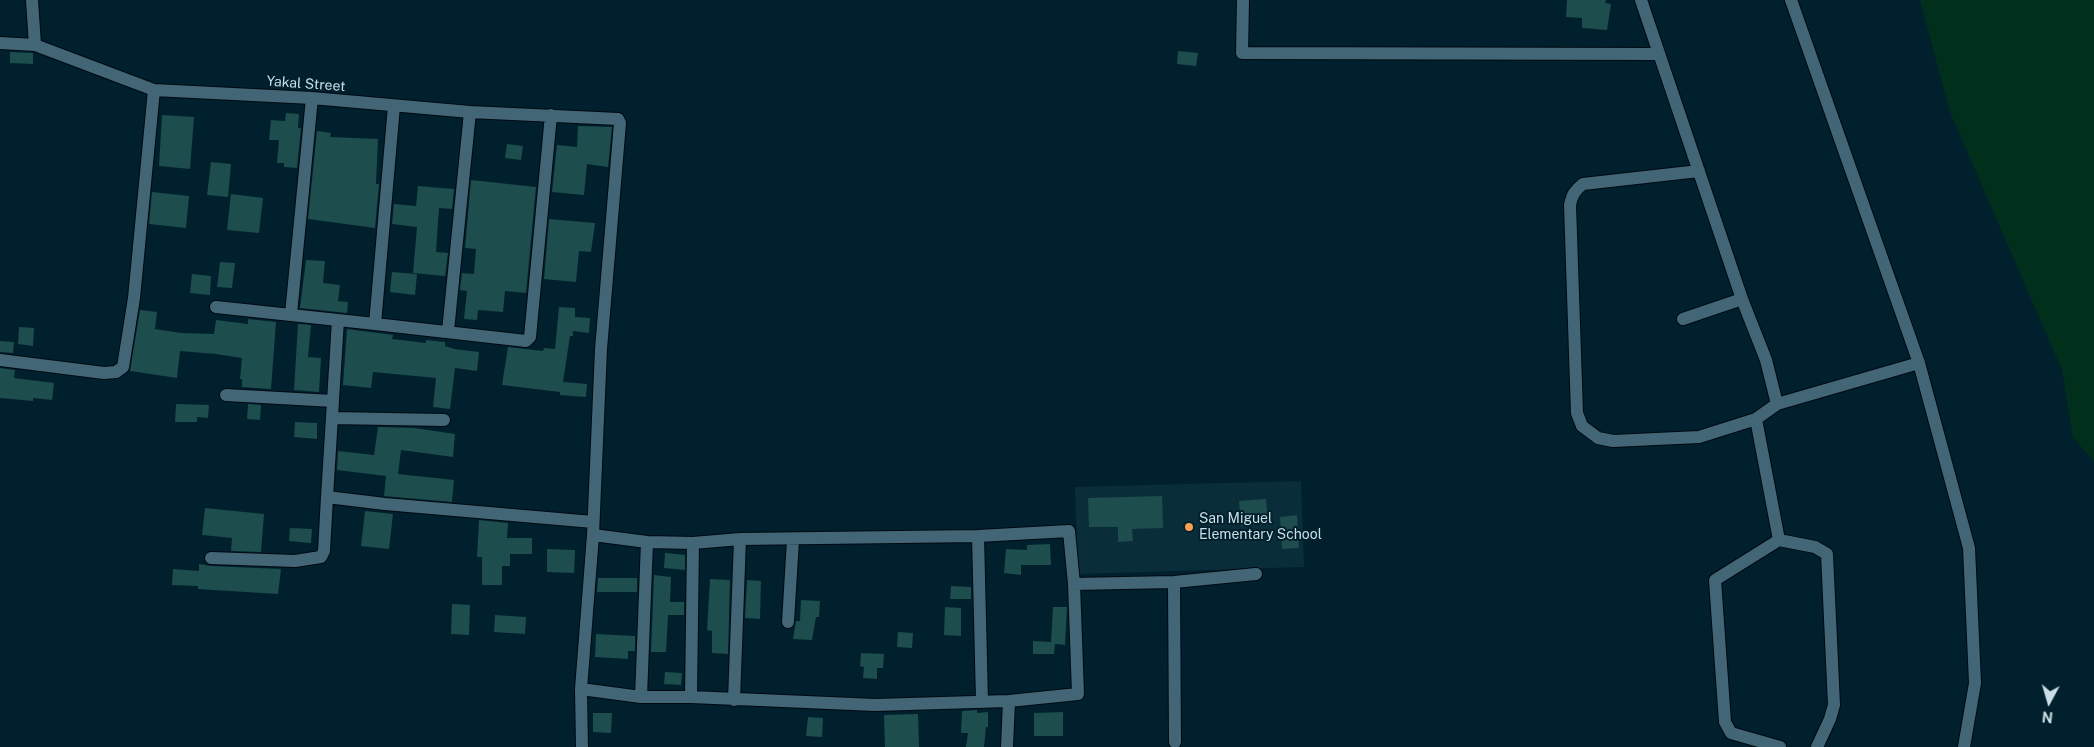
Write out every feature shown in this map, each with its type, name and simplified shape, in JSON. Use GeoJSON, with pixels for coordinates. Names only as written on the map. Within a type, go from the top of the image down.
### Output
{"type":"FeatureCollection","features":[{"type":"Feature","properties":{"kind":"street"},"geometry":{"type":"LineString","coordinates":[[32,0],[35,45]]}},
{"type":"Feature","properties":{"kind":"street"},"geometry":{"type":"LineString","coordinates":[[1244,0],[1242,53],[1659,54]]}},
{"type":"Feature","properties":{"kind":"street"},"geometry":{"type":"LineString","coordinates":[[1641,0],[1742,299],[1766,360],[1776,404]]}},
{"type":"Feature","properties":{"kind":"street"},"geometry":{"type":"LineString","coordinates":[[1791,0],[1919,363],[1969,548],[1975,683],[1964,747]]}},
{"type":"Feature","properties":{"kind":"street","name":"Yakal Street"},"geometry":{"type":"LineString","coordinates":[[0,43],[35,45],[154,90],[312,98],[470,112],[618,119],[620,123],[618,158],[600,349],[593,522]]}},
{"type":"Feature","properties":{"kind":"street"},"geometry":{"type":"LineString","coordinates":[[0,360],[104,373],[116,372],[124,367],[134,298],[154,90]]}},
{"type":"Feature","properties":{"kind":"street"},"geometry":{"type":"LineString","coordinates":[[291,314],[312,98]]}},
{"type":"Feature","properties":{"kind":"street"},"geometry":{"type":"LineString","coordinates":[[375,324],[394,106]]}},
{"type":"Feature","properties":{"kind":"street"},"geometry":{"type":"LineString","coordinates":[[448,331],[470,112]]}},
{"type":"Feature","properties":{"kind":"street"},"geometry":{"type":"LineString","coordinates":[[216,307],[526,341],[530,337],[551,115]]}},
{"type":"Feature","properties":{"kind":"street"},"geometry":{"type":"LineString","coordinates":[[1699,171],[1583,184],[1571,197],[1577,413],[1582,426],[1590,434],[1613,441],[1699,437],[1756,418],[1776,404],[1919,363]]}},
{"type":"Feature","properties":{"kind":"street"},"geometry":{"type":"LineString","coordinates":[[1683,319],[1742,299]]}},
{"type":"Feature","properties":{"kind":"street"},"geometry":{"type":"LineString","coordinates":[[211,558],[295,561],[321,557],[324,551],[338,320]]}},
{"type":"Feature","properties":{"kind":"street"},"geometry":{"type":"LineString","coordinates":[[226,395],[333,401]]}},
{"type":"Feature","properties":{"kind":"street"},"geometry":{"type":"LineString","coordinates":[[332,418],[444,420]]}},
{"type":"Feature","properties":{"kind":"street"},"geometry":{"type":"LineString","coordinates":[[1756,418],[1779,540]]}},
{"type":"Feature","properties":{"kind":"street"},"geometry":{"type":"LineString","coordinates":[[327,496],[385,504],[593,522],[581,689],[582,747]]}},
{"type":"Feature","properties":{"kind":"street"},"geometry":{"type":"LineString","coordinates":[[581,689],[641,696],[874,705],[1009,701],[1078,694],[1074,584],[1068,531],[978,536],[793,540],[740,539],[693,543],[647,542],[593,535]]}},
{"type":"Feature","properties":{"kind":"street"},"geometry":{"type":"LineString","coordinates":[[978,536],[982,701]]}},
{"type":"Feature","properties":{"kind":"street"},"geometry":{"type":"LineString","coordinates":[[734,700],[740,539]]}},
{"type":"Feature","properties":{"kind":"street"},"geometry":{"type":"LineString","coordinates":[[788,622],[793,540]]}},
{"type":"Feature","properties":{"kind":"street"},"geometry":{"type":"LineString","coordinates":[[1780,747],[1731,733],[1725,722],[1715,580],[1779,540],[1815,547],[1827,554],[1834,705],[1830,719],[1817,747]]}},
{"type":"Feature","properties":{"kind":"street"},"geometry":{"type":"LineString","coordinates":[[641,696],[647,542]]}},
{"type":"Feature","properties":{"kind":"street"},"geometry":{"type":"LineString","coordinates":[[691,697],[693,543]]}},
{"type":"Feature","properties":{"kind":"street"},"geometry":{"type":"LineString","coordinates":[[1074,584],[1174,582],[1256,574]]}},
{"type":"Feature","properties":{"kind":"street"},"geometry":{"type":"LineString","coordinates":[[1174,582],[1175,742]]}},
{"type":"Feature","properties":{"kind":"street"},"geometry":{"type":"LineString","coordinates":[[1008,747],[1009,701]]}},
{"type":"Feature","properties":{"kind":"shaded area","name":"San Miguel Elementary School"},"geometry":{"type":"Polygon","coordinates":[[[1301,481],[1304,567],[1078,574],[1075,487],[1301,481]]]}},
{"type":"Feature","properties":{"kind":"green space"},"geometry":{"type":"Polygon","coordinates":[[[1920,0],[2094,0],[2094,461],[2073,438],[2062,370],[1950,112],[1920,0]]]}},
{"type":"Feature","properties":{"kind":"building"},"geometry":{"type":"Polygon","coordinates":[[[1567,0],[1606,0],[1605,3],[1611,4],[1607,30],[1582,28],[1582,18],[1566,17],[1567,0]]]}},
{"type":"Feature","properties":{"kind":"building"},"geometry":{"type":"Polygon","coordinates":[[[1178,51],[1198,53],[1196,66],[1177,64],[1178,51]]]}},
{"type":"Feature","properties":{"kind":"building"},"geometry":{"type":"Polygon","coordinates":[[[10,52],[33,53],[33,64],[10,63],[10,52]]]}},
{"type":"Feature","properties":{"kind":"building"},"geometry":{"type":"Polygon","coordinates":[[[286,113],[299,114],[298,128],[301,128],[297,168],[284,167],[284,163],[277,163],[279,140],[269,140],[271,120],[285,121],[286,113]]]}},
{"type":"Feature","properties":{"kind":"building"},"geometry":{"type":"Polygon","coordinates":[[[162,115],[194,117],[190,169],[159,166],[162,115]]]}},
{"type":"Feature","properties":{"kind":"building"},"geometry":{"type":"Polygon","coordinates":[[[578,126],[612,127],[608,167],[587,164],[584,195],[552,192],[557,145],[577,147],[578,126]]]}},
{"type":"Feature","properties":{"kind":"building"},"geometry":{"type":"Polygon","coordinates":[[[317,131],[331,133],[330,137],[378,139],[376,184],[379,184],[375,228],[308,219],[317,131]]]}},
{"type":"Feature","properties":{"kind":"building"},"geometry":{"type":"Polygon","coordinates":[[[507,144],[523,146],[521,160],[505,158],[507,144]]]}},
{"type":"Feature","properties":{"kind":"building"},"geometry":{"type":"Polygon","coordinates":[[[211,162],[231,164],[228,197],[207,195],[211,162]]]}},
{"type":"Feature","properties":{"kind":"building"},"geometry":{"type":"Polygon","coordinates":[[[471,180],[536,187],[526,293],[505,291],[503,312],[478,310],[477,320],[464,319],[467,291],[460,290],[462,273],[474,274],[476,249],[465,248],[471,180]]]}},
{"type":"Feature","properties":{"kind":"building"},"geometry":{"type":"Polygon","coordinates":[[[418,186],[454,189],[452,209],[439,208],[436,252],[448,253],[445,276],[413,273],[417,227],[392,224],[394,204],[416,206],[418,186]]]}},
{"type":"Feature","properties":{"kind":"building"},"geometry":{"type":"Polygon","coordinates":[[[152,192],[189,196],[186,228],[149,224],[152,192]]]}},
{"type":"Feature","properties":{"kind":"building"},"geometry":{"type":"Polygon","coordinates":[[[231,194],[263,198],[259,233],[227,230],[231,194]]]}},
{"type":"Feature","properties":{"kind":"building"},"geometry":{"type":"Polygon","coordinates":[[[549,219],[595,223],[591,252],[579,251],[576,282],[544,279],[549,219]]]}},
{"type":"Feature","properties":{"kind":"building"},"geometry":{"type":"Polygon","coordinates":[[[306,260],[325,261],[323,283],[340,285],[338,301],[348,302],[347,313],[300,308],[306,260]]]}},
{"type":"Feature","properties":{"kind":"building"},"geometry":{"type":"Polygon","coordinates":[[[220,262],[235,263],[232,288],[217,287],[220,262]]]}},
{"type":"Feature","properties":{"kind":"building"},"geometry":{"type":"Polygon","coordinates":[[[392,272],[417,274],[415,295],[390,292],[392,272]]]}},
{"type":"Feature","properties":{"kind":"building"},"geometry":{"type":"Polygon","coordinates":[[[192,274],[211,276],[210,295],[190,293],[192,274]]]}},
{"type":"Feature","properties":{"kind":"building"},"geometry":{"type":"Polygon","coordinates":[[[559,307],[575,308],[575,317],[590,318],[589,333],[573,331],[573,336],[570,336],[563,382],[587,384],[586,397],[560,395],[560,392],[502,385],[508,347],[543,351],[544,348],[555,349],[559,307]]]}},
{"type":"Feature","properties":{"kind":"building"},"geometry":{"type":"Polygon","coordinates":[[[140,310],[157,312],[155,329],[181,333],[214,334],[216,320],[248,324],[248,319],[276,322],[271,389],[242,387],[242,379],[240,379],[242,358],[216,354],[180,351],[177,378],[130,371],[140,310]]]}},
{"type":"Feature","properties":{"kind":"building"},"geometry":{"type":"Polygon","coordinates":[[[298,324],[311,325],[308,357],[321,358],[319,392],[294,390],[298,324]]]}},
{"type":"Feature","properties":{"kind":"building"},"geometry":{"type":"Polygon","coordinates":[[[19,327],[34,328],[33,346],[18,344],[19,327]]]}},
{"type":"Feature","properties":{"kind":"building"},"geometry":{"type":"Polygon","coordinates":[[[347,329],[393,335],[392,339],[426,343],[426,340],[445,342],[445,346],[454,349],[479,352],[477,371],[455,368],[450,409],[433,407],[436,378],[373,372],[371,388],[343,385],[347,329]]]}},
{"type":"Feature","properties":{"kind":"building"},"geometry":{"type":"Polygon","coordinates":[[[0,341],[14,342],[13,353],[0,352],[0,341]]]}},
{"type":"Feature","properties":{"kind":"building"},"geometry":{"type":"Polygon","coordinates":[[[0,368],[15,370],[14,378],[54,383],[52,400],[33,398],[33,401],[0,398],[0,368]]]}},
{"type":"Feature","properties":{"kind":"building"},"geometry":{"type":"Polygon","coordinates":[[[176,404],[209,405],[208,418],[197,417],[197,422],[175,422],[176,404]]]}},
{"type":"Feature","properties":{"kind":"building"},"geometry":{"type":"Polygon","coordinates":[[[248,404],[261,405],[260,420],[247,419],[248,404]]]}},
{"type":"Feature","properties":{"kind":"building"},"geometry":{"type":"Polygon","coordinates":[[[295,422],[317,423],[317,439],[294,437],[295,422]]]}},
{"type":"Feature","properties":{"kind":"building"},"geometry":{"type":"Polygon","coordinates":[[[378,427],[414,428],[455,434],[453,457],[401,450],[398,474],[454,480],[452,502],[384,496],[386,476],[337,470],[338,451],[374,455],[378,427]]]}},
{"type":"Feature","properties":{"kind":"building"},"geometry":{"type":"Polygon","coordinates":[[[1162,496],[1163,528],[1132,529],[1133,541],[1118,542],[1118,527],[1089,527],[1088,498],[1162,496]]]}},
{"type":"Feature","properties":{"kind":"building"},"geometry":{"type":"Polygon","coordinates":[[[1266,499],[1268,524],[1241,526],[1239,501],[1266,499]]]}},
{"type":"Feature","properties":{"kind":"building"},"geometry":{"type":"Polygon","coordinates":[[[205,508],[264,514],[261,552],[231,551],[232,538],[202,535],[205,508]]]}},
{"type":"Feature","properties":{"kind":"building"},"geometry":{"type":"Polygon","coordinates":[[[365,511],[393,514],[389,549],[361,546],[365,511]]]}},
{"type":"Feature","properties":{"kind":"building"},"geometry":{"type":"Polygon","coordinates":[[[1297,515],[1299,548],[1282,549],[1280,517],[1297,515]]]}},
{"type":"Feature","properties":{"kind":"building"},"geometry":{"type":"Polygon","coordinates":[[[479,520],[508,523],[507,538],[532,538],[532,554],[510,554],[510,566],[502,566],[502,585],[482,585],[482,557],[477,557],[479,520]]]}},
{"type":"Feature","properties":{"kind":"building"},"geometry":{"type":"Polygon","coordinates":[[[290,528],[312,529],[311,543],[289,541],[290,528]]]}},
{"type":"Feature","properties":{"kind":"building"},"geometry":{"type":"Polygon","coordinates":[[[1050,544],[1051,565],[1021,565],[1021,575],[1004,573],[1006,549],[1027,550],[1027,545],[1050,544]]]}},
{"type":"Feature","properties":{"kind":"building"},"geometry":{"type":"Polygon","coordinates":[[[547,549],[575,550],[574,573],[547,572],[547,549]]]}},
{"type":"Feature","properties":{"kind":"building"},"geometry":{"type":"Polygon","coordinates":[[[665,553],[685,555],[685,570],[664,568],[665,553]]]}},
{"type":"Feature","properties":{"kind":"building"},"geometry":{"type":"Polygon","coordinates":[[[199,564],[281,569],[278,594],[198,589],[198,586],[172,585],[173,569],[199,571],[199,564]]]}},
{"type":"Feature","properties":{"kind":"building"},"geometry":{"type":"Polygon","coordinates":[[[654,575],[671,577],[670,602],[684,602],[684,615],[668,615],[666,652],[651,652],[654,575]]]}},
{"type":"Feature","properties":{"kind":"building"},"geometry":{"type":"Polygon","coordinates":[[[598,578],[637,578],[637,592],[597,592],[598,578]]]}},
{"type":"Feature","properties":{"kind":"building"},"geometry":{"type":"Polygon","coordinates":[[[710,579],[730,580],[728,654],[712,653],[712,631],[707,630],[710,579]]]}},
{"type":"Feature","properties":{"kind":"building"},"geometry":{"type":"Polygon","coordinates":[[[747,580],[761,581],[760,619],[745,618],[747,580]]]}},
{"type":"Feature","properties":{"kind":"building"},"geometry":{"type":"Polygon","coordinates":[[[951,586],[971,587],[971,599],[950,599],[951,586]]]}},
{"type":"Feature","properties":{"kind":"building"},"geometry":{"type":"Polygon","coordinates":[[[801,600],[820,601],[819,617],[816,617],[812,640],[793,639],[796,621],[800,621],[801,600]]]}},
{"type":"Feature","properties":{"kind":"building"},"geometry":{"type":"Polygon","coordinates":[[[452,604],[470,605],[469,635],[451,634],[452,604]]]}},
{"type":"Feature","properties":{"kind":"building"},"geometry":{"type":"Polygon","coordinates":[[[945,607],[961,608],[961,636],[944,635],[945,607]]]}},
{"type":"Feature","properties":{"kind":"building"},"geometry":{"type":"Polygon","coordinates":[[[1053,607],[1067,607],[1065,645],[1055,644],[1054,654],[1033,654],[1033,641],[1051,642],[1053,607]]]}},
{"type":"Feature","properties":{"kind":"building"},"geometry":{"type":"Polygon","coordinates":[[[495,615],[526,617],[525,634],[494,632],[495,615]]]}},
{"type":"Feature","properties":{"kind":"building"},"geometry":{"type":"Polygon","coordinates":[[[898,632],[913,633],[912,648],[897,647],[898,632]]]}},
{"type":"Feature","properties":{"kind":"building"},"geometry":{"type":"Polygon","coordinates":[[[596,634],[635,636],[635,651],[628,651],[628,659],[595,657],[596,634]]]}},
{"type":"Feature","properties":{"kind":"building"},"geometry":{"type":"Polygon","coordinates":[[[861,653],[884,654],[883,668],[877,668],[877,679],[863,678],[864,667],[860,666],[861,653]]]}},
{"type":"Feature","properties":{"kind":"building"},"geometry":{"type":"Polygon","coordinates":[[[665,672],[682,673],[681,685],[664,684],[665,672]]]}},
{"type":"Feature","properties":{"kind":"building"},"geometry":{"type":"Polygon","coordinates":[[[977,710],[977,713],[988,712],[988,727],[986,727],[984,747],[966,747],[968,733],[961,733],[962,711],[977,710]]]}},
{"type":"Feature","properties":{"kind":"building"},"geometry":{"type":"Polygon","coordinates":[[[1063,712],[1063,736],[1034,736],[1034,713],[1063,712]]]}},
{"type":"Feature","properties":{"kind":"building"},"geometry":{"type":"Polygon","coordinates":[[[593,713],[612,713],[611,733],[593,732],[593,713]]]}},
{"type":"Feature","properties":{"kind":"building"},"geometry":{"type":"Polygon","coordinates":[[[918,714],[919,747],[885,747],[884,715],[918,714]]]}},
{"type":"Feature","properties":{"kind":"building"},"geometry":{"type":"Polygon","coordinates":[[[808,717],[823,718],[822,737],[806,736],[808,717]]]}},
{"type":"Feature","properties":{"kind":"place","name":"San Miguel Elementary School"},"geometry":{"type":"Point","coordinates":[1189,527]}}]}
